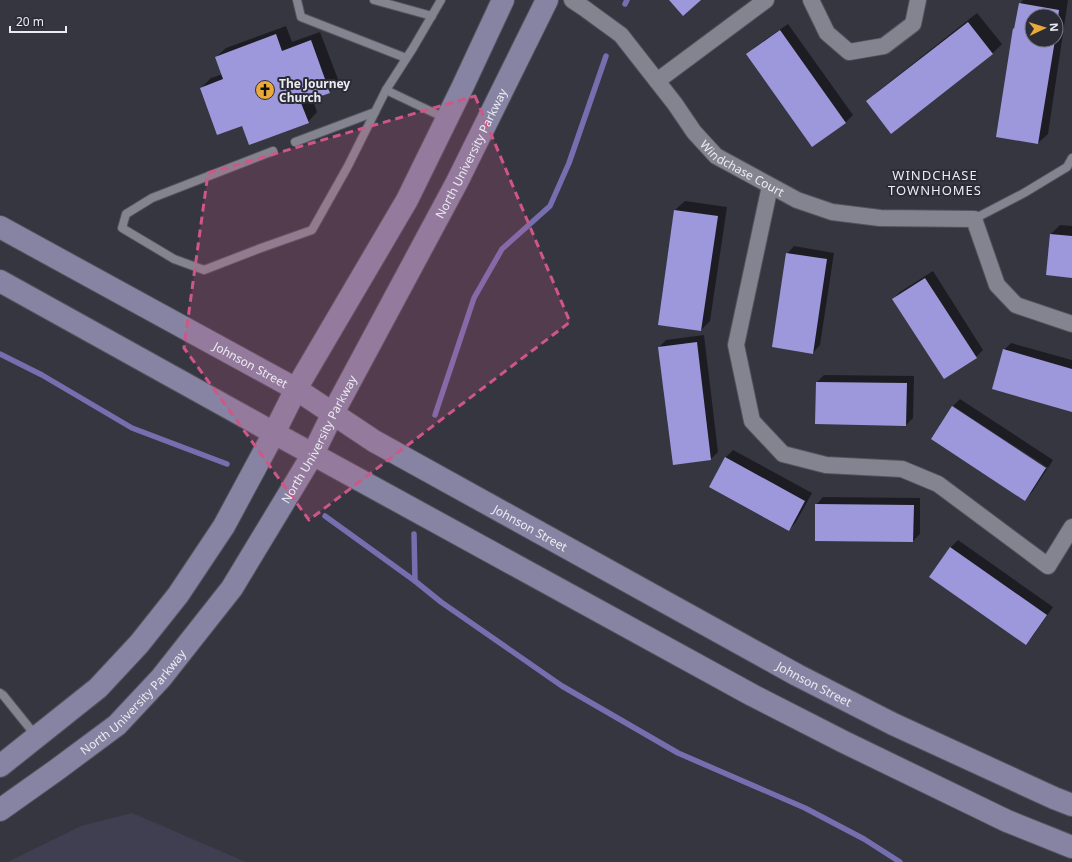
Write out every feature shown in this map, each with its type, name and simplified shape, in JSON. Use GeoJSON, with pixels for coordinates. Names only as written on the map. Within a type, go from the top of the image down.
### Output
{"type":"FeatureCollection","features":[{"type":"Feature","properties":{"kind":"main road"},"geometry":{"type":"LineString","coordinates":[[0,766],[98,688],[139,644],[178,595],[224,526],[296,389],[407,200],[503,0]]}},
{"type":"Feature","properties":{"kind":"main road","name":"North University Parkway"},"geometry":{"type":"LineString","coordinates":[[0,810],[117,725],[161,678],[232,588],[313,454],[333,413],[457,182],[547,0]]}},
{"type":"Feature","properties":{"kind":"main road","name":"Johnson Street"},"geometry":{"type":"LineString","coordinates":[[0,227],[296,389],[374,441],[797,675],[893,724],[1072,805]]}},
{"type":"Feature","properties":{"kind":"main road"},"geometry":{"type":"LineString","coordinates":[[0,281],[752,695],[844,742],[1007,821],[1072,847]]}},
{"type":"Feature","properties":{"kind":"street","name":"Windchase Court"},"geometry":{"type":"LineString","coordinates":[[572,0],[621,35],[658,81],[694,132],[716,156],[770,186],[797,200],[832,212],[880,218],[974,219]]}},
{"type":"Feature","properties":{"kind":"street"},"geometry":{"type":"LineString","coordinates":[[658,81],[766,0]]}},
{"type":"Feature","properties":{"kind":"street"},"geometry":{"type":"LineString","coordinates":[[811,0],[827,33],[849,52],[884,46],[914,24],[918,0]]}},
{"type":"Feature","properties":{"kind":"street"},"geometry":{"type":"LineString","coordinates":[[770,186],[736,345],[752,420],[782,454],[826,465],[902,469],[938,484],[1048,566],[1072,527]]}},
{"type":"Feature","properties":{"kind":"street"},"geometry":{"type":"LineString","coordinates":[[974,219],[997,285],[1016,305],[1072,324]]}},
{"type":"Feature","properties":{"kind":"lane"},"geometry":{"type":"LineString","coordinates":[[297,0],[302,17],[406,58]]}},
{"type":"Feature","properties":{"kind":"lane"},"geometry":{"type":"LineString","coordinates":[[374,0],[432,16]]}},
{"type":"Feature","properties":{"kind":"lane"},"geometry":{"type":"LineString","coordinates":[[273,151],[152,198],[126,214],[122,228],[174,259],[204,270],[312,230],[348,166],[386,90],[441,0]]}},
{"type":"Feature","properties":{"kind":"lane"},"geometry":{"type":"LineString","coordinates":[[386,90],[447,119]]}},
{"type":"Feature","properties":{"kind":"lane"},"geometry":{"type":"LineString","coordinates":[[295,142],[375,112]]}},
{"type":"Feature","properties":{"kind":"lane"},"geometry":{"type":"LineString","coordinates":[[974,219],[1024,193],[1067,167],[1072,158]]}},
{"type":"Feature","properties":{"kind":"lane"},"geometry":{"type":"LineString","coordinates":[[0,693],[37,737]]}},
{"type":"Feature","properties":{"kind":"highlighted area"},"geometry":{"type":"Polygon","coordinates":[[[475,96],[570,322],[309,520],[184,348],[208,173],[475,96]]]}},
{"type":"Feature","properties":{"kind":"shaded area"},"geometry":{"type":"Polygon","coordinates":[[[132,813],[246,862],[8,862],[81,826],[132,813]]]}},
{"type":"Feature","properties":{"kind":"building"},"geometry":{"type":"Polygon","coordinates":[[[669,0],[701,0],[683,16],[669,0]]]}},
{"type":"Feature","properties":{"kind":"building"},"geometry":{"type":"Polygon","coordinates":[[[1019,3],[1048,8],[1024,8],[1024,48],[1054,48],[1038,144],[996,137],[1013,28],[1014,29],[1019,3]]]}},
{"type":"Feature","properties":{"kind":"building"},"geometry":{"type":"Polygon","coordinates":[[[968,22],[993,54],[891,134],[866,101],[968,22]]]}},
{"type":"Feature","properties":{"kind":"building"},"geometry":{"type":"Polygon","coordinates":[[[780,30],[846,123],[812,147],[746,54],[780,30]]]}},
{"type":"Feature","properties":{"kind":"building","name":"The Journey Church"},"geometry":{"type":"Polygon","coordinates":[[[276,34],[282,51],[311,40],[330,93],[301,103],[309,123],[249,145],[242,126],[217,135],[200,88],[223,79],[215,57],[276,34]]]}},
{"type":"Feature","properties":{"kind":"building"},"geometry":{"type":"Polygon","coordinates":[[[674,210],[718,216],[701,331],[658,325],[674,210]]]}},
{"type":"Feature","properties":{"kind":"building"},"geometry":{"type":"Polygon","coordinates":[[[1050,234],[1072,236],[1072,278],[1046,275],[1050,234]]]}},
{"type":"Feature","properties":{"kind":"building"},"geometry":{"type":"Polygon","coordinates":[[[786,253],[827,259],[813,354],[772,347],[786,253]]]}},
{"type":"Feature","properties":{"kind":"building"},"geometry":{"type":"Polygon","coordinates":[[[925,278],[977,358],[944,379],[892,299],[925,278]]]}},
{"type":"Feature","properties":{"kind":"building"},"geometry":{"type":"Polygon","coordinates":[[[697,342],[711,460],[673,465],[658,347],[697,342]]]}},
{"type":"Feature","properties":{"kind":"building"},"geometry":{"type":"Polygon","coordinates":[[[1003,349],[1072,369],[1072,412],[992,389],[1003,349]]]}},
{"type":"Feature","properties":{"kind":"building"},"geometry":{"type":"Polygon","coordinates":[[[816,382],[907,383],[906,426],[815,424],[816,382]]]}},
{"type":"Feature","properties":{"kind":"building"},"geometry":{"type":"Polygon","coordinates":[[[952,406],[1046,468],[1025,501],[931,439],[952,406]]]}},
{"type":"Feature","properties":{"kind":"building"},"geometry":{"type":"Polygon","coordinates":[[[725,457],[805,501],[789,531],[709,487],[725,457]]]}},
{"type":"Feature","properties":{"kind":"building"},"geometry":{"type":"Polygon","coordinates":[[[815,504],[914,505],[913,542],[815,541],[815,504]]]}},
{"type":"Feature","properties":{"kind":"building"},"geometry":{"type":"Polygon","coordinates":[[[950,547],[1047,615],[1026,645],[929,577],[950,547]]]}},
{"type":"Feature","properties":{"kind":"waterway"},"geometry":{"type":"LineString","coordinates":[[625,4],[627,0]]}},
{"type":"Feature","properties":{"kind":"waterway"},"geometry":{"type":"LineString","coordinates":[[435,415],[474,298],[502,249],[550,206],[569,163],[606,56]]}},
{"type":"Feature","properties":{"kind":"waterway"},"geometry":{"type":"LineString","coordinates":[[0,354],[42,375],[132,428],[227,464]]}},
{"type":"Feature","properties":{"kind":"waterway"},"geometry":{"type":"LineString","coordinates":[[325,516],[415,581],[441,602],[562,686],[678,753],[805,808],[864,839],[900,862]]}},
{"type":"Feature","properties":{"kind":"waterway"},"geometry":{"type":"LineString","coordinates":[[414,534],[415,581]]}},
{"type":"Feature","properties":{"kind":"place","name":"The Journey Church"},"geometry":{"type":"Point","coordinates":[265,90]}},
{"type":"Feature","properties":{"kind":"district","name":"WINDCHASE TOWNHOMES"},"geometry":{"type":"Point","coordinates":[935,182]}}]}
